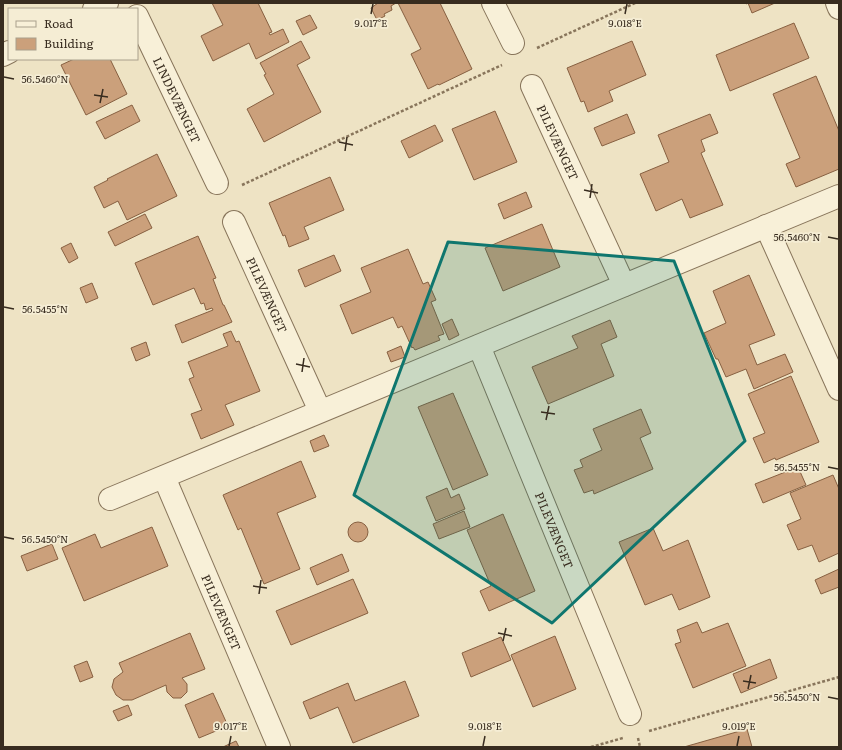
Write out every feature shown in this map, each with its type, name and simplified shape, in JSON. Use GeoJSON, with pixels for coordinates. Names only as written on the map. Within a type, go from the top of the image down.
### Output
{"type":"FeatureCollection","features":[{"type":"Feature","properties":{"kind":"street"},"geometry":{"type":"LineString","coordinates":[[96,8],[106,3]]}},
{"type":"Feature","properties":{"kind":"street"},"geometry":{"type":"LineString","coordinates":[[493,3],[522,47]]}},
{"type":"Feature","properties":{"kind":"street"},"geometry":{"type":"LineString","coordinates":[[837,3],[839,8]]}},
{"type":"Feature","properties":{"kind":"street","name":"LINDEVÆNGET"},"geometry":{"type":"LineString","coordinates":[[138,18],[226,186]]}},
{"type":"Feature","properties":{"kind":"street","name":"PILEVÆNGET"},"geometry":{"type":"LineString","coordinates":[[532,86],[624,285]]}},
{"type":"Feature","properties":{"kind":"street"},"geometry":{"type":"LineString","coordinates":[[110,499],[839,196]]}},
{"type":"Feature","properties":{"kind":"street","name":"PILEVÆNGET"},"geometry":{"type":"LineString","coordinates":[[234,222],[320,411]]}},
{"type":"Feature","properties":{"kind":"street"},"geometry":{"type":"LineString","coordinates":[[766,226],[839,389]]}},
{"type":"Feature","properties":{"kind":"street","name":"PILEVÆNGET"},"geometry":{"type":"LineString","coordinates":[[479,346],[630,714]]}},
{"type":"Feature","properties":{"kind":"street","name":"PILEVÆNGET"},"geometry":{"type":"LineString","coordinates":[[164,477],[279,747]]}},
{"type":"Feature","properties":{"kind":"path"},"geometry":{"type":"LineString","coordinates":[[522,47],[635,3]]}},
{"type":"Feature","properties":{"kind":"path"},"geometry":{"type":"LineString","coordinates":[[226,186],[504,64]]}},
{"type":"Feature","properties":{"kind":"path"},"geometry":{"type":"LineString","coordinates":[[645,732],[839,677]]}},
{"type":"Feature","properties":{"kind":"path"},"geometry":{"type":"LineString","coordinates":[[591,747],[624,738]]}},
{"type":"Feature","properties":{"kind":"highlighted area"},"geometry":{"type":"Polygon","coordinates":[[[448,242],[674,261],[745,441],[552,623],[354,495],[448,242]]]}},
{"type":"Feature","properties":{"kind":"building"},"geometry":{"type":"Polygon","coordinates":[[[212,3],[258,3],[272,32],[269,33],[270,35],[283,29],[289,42],[256,59],[249,43],[213,61],[201,36],[223,25],[212,3]]]}},
{"type":"Feature","properties":{"kind":"building"},"geometry":{"type":"Polygon","coordinates":[[[378,3],[396,3],[391,6],[392,10],[377,20],[371,8],[378,3]]]}},
{"type":"Feature","properties":{"kind":"building"},"geometry":{"type":"Polygon","coordinates":[[[398,3],[440,3],[472,69],[428,89],[411,54],[421,49],[398,3]]]}},
{"type":"Feature","properties":{"kind":"building"},"geometry":{"type":"Polygon","coordinates":[[[748,3],[775,3],[752,13],[748,3]]]}},
{"type":"Feature","properties":{"kind":"building"},"geometry":{"type":"Polygon","coordinates":[[[310,15],[317,28],[303,35],[296,21],[310,15]]]}},
{"type":"Feature","properties":{"kind":"building"},"geometry":{"type":"Polygon","coordinates":[[[794,23],[809,58],[730,91],[716,55],[794,23]]]}},
{"type":"Feature","properties":{"kind":"building"},"geometry":{"type":"Polygon","coordinates":[[[301,41],[310,58],[297,65],[321,112],[264,142],[247,109],[274,94],[264,75],[266,74],[260,63],[301,41]]]}},
{"type":"Feature","properties":{"kind":"building"},"geometry":{"type":"Polygon","coordinates":[[[632,41],[646,75],[609,91],[613,101],[588,112],[584,101],[581,102],[567,68],[632,41]]]}},
{"type":"Feature","properties":{"kind":"building"},"geometry":{"type":"Polygon","coordinates":[[[72,60],[110,60],[127,94],[86,115],[61,65],[72,60]]]}},
{"type":"Feature","properties":{"kind":"building"},"geometry":{"type":"Polygon","coordinates":[[[816,76],[839,131],[839,169],[796,187],[786,164],[800,158],[773,94],[816,76]]]}},
{"type":"Feature","properties":{"kind":"building"},"geometry":{"type":"Polygon","coordinates":[[[132,105],[140,121],[105,139],[96,122],[132,105]]]}},
{"type":"Feature","properties":{"kind":"building"},"geometry":{"type":"Polygon","coordinates":[[[495,111],[517,162],[474,180],[452,129],[495,111]]]}},
{"type":"Feature","properties":{"kind":"building"},"geometry":{"type":"Polygon","coordinates":[[[627,114],[635,133],[602,146],[594,128],[627,114]]]}},
{"type":"Feature","properties":{"kind":"building"},"geometry":{"type":"Polygon","coordinates":[[[710,114],[718,133],[701,140],[705,151],[701,153],[723,205],[690,218],[682,199],[656,211],[640,174],[669,162],[658,135],[710,114]]]}},
{"type":"Feature","properties":{"kind":"building"},"geometry":{"type":"Polygon","coordinates":[[[435,125],[443,141],[409,158],[401,141],[435,125]]]}},
{"type":"Feature","properties":{"kind":"building"},"geometry":{"type":"Polygon","coordinates":[[[157,154],[177,196],[127,220],[118,201],[104,208],[94,187],[157,154]]]}},
{"type":"Feature","properties":{"kind":"building"},"geometry":{"type":"Polygon","coordinates":[[[330,177],[344,210],[304,227],[309,239],[289,247],[285,235],[283,236],[269,203],[330,177]]]}},
{"type":"Feature","properties":{"kind":"building"},"geometry":{"type":"Polygon","coordinates":[[[526,192],[532,207],[504,219],[498,204],[526,192]]]}},
{"type":"Feature","properties":{"kind":"building"},"geometry":{"type":"Polygon","coordinates":[[[145,214],[152,228],[115,246],[108,232],[145,214]]]}},
{"type":"Feature","properties":{"kind":"building"},"geometry":{"type":"Polygon","coordinates":[[[542,224],[560,267],[503,291],[485,248],[542,224]]]}},
{"type":"Feature","properties":{"kind":"building"},"geometry":{"type":"Polygon","coordinates":[[[198,236],[216,278],[213,279],[223,305],[232,322],[182,343],[175,325],[213,310],[212,308],[206,310],[204,303],[201,304],[194,288],[153,305],[135,263],[198,236]]]}},
{"type":"Feature","properties":{"kind":"building"},"geometry":{"type":"Polygon","coordinates":[[[71,243],[78,258],[69,263],[61,248],[71,243]]]}},
{"type":"Feature","properties":{"kind":"building"},"geometry":{"type":"Polygon","coordinates":[[[408,249],[423,284],[428,282],[436,300],[431,302],[444,334],[438,336],[440,340],[415,350],[413,347],[412,348],[402,326],[398,328],[393,317],[352,334],[340,305],[371,292],[361,268],[408,249]]]}},
{"type":"Feature","properties":{"kind":"building"},"geometry":{"type":"Polygon","coordinates":[[[334,255],[341,271],[305,287],[298,270],[334,255]]]}},
{"type":"Feature","properties":{"kind":"building"},"geometry":{"type":"Polygon","coordinates":[[[749,275],[775,335],[749,345],[757,365],[785,354],[793,372],[754,389],[746,369],[726,377],[704,333],[726,323],[713,291],[749,275]]]}},
{"type":"Feature","properties":{"kind":"building"},"geometry":{"type":"Polygon","coordinates":[[[92,283],[98,298],[86,303],[80,288],[92,283]]]}},
{"type":"Feature","properties":{"kind":"building"},"geometry":{"type":"Polygon","coordinates":[[[452,319],[459,335],[449,340],[442,324],[452,319]]]}},
{"type":"Feature","properties":{"kind":"building"},"geometry":{"type":"Polygon","coordinates":[[[610,320],[617,337],[601,344],[614,376],[548,404],[532,367],[578,348],[572,336],[610,320]]]}},
{"type":"Feature","properties":{"kind":"building"},"geometry":{"type":"Polygon","coordinates":[[[231,331],[236,342],[239,341],[260,391],[225,405],[234,425],[201,439],[191,414],[202,410],[189,379],[194,377],[188,362],[228,346],[223,334],[231,331]]]}},
{"type":"Feature","properties":{"kind":"building"},"geometry":{"type":"Polygon","coordinates":[[[146,342],[150,355],[136,361],[131,348],[146,342]]]}},
{"type":"Feature","properties":{"kind":"building"},"geometry":{"type":"Polygon","coordinates":[[[401,346],[405,357],[391,362],[387,352],[401,346]]]}},
{"type":"Feature","properties":{"kind":"building"},"geometry":{"type":"Polygon","coordinates":[[[791,376],[819,442],[776,460],[775,458],[764,463],[753,438],[765,433],[748,394],[791,376]]]}},
{"type":"Feature","properties":{"kind":"building"},"geometry":{"type":"Polygon","coordinates":[[[453,393],[488,475],[453,490],[418,407],[453,393]]]}},
{"type":"Feature","properties":{"kind":"building"},"geometry":{"type":"Polygon","coordinates":[[[641,409],[651,433],[640,438],[653,469],[594,494],[593,490],[584,493],[574,470],[583,467],[580,460],[602,450],[593,429],[641,409]]]}},
{"type":"Feature","properties":{"kind":"building"},"geometry":{"type":"Polygon","coordinates":[[[324,435],[329,446],[314,452],[310,441],[324,435]]]}},
{"type":"Feature","properties":{"kind":"building"},"geometry":{"type":"Polygon","coordinates":[[[301,461],[316,497],[277,513],[300,569],[264,584],[241,528],[238,530],[223,495],[301,461]]]}},
{"type":"Feature","properties":{"kind":"building"},"geometry":{"type":"Polygon","coordinates":[[[798,467],[806,485],[763,503],[755,484],[798,467]]]}},
{"type":"Feature","properties":{"kind":"building"},"geometry":{"type":"Polygon","coordinates":[[[833,475],[839,489],[839,553],[819,562],[812,545],[798,550],[787,525],[801,519],[790,493],[833,475]]]}},
{"type":"Feature","properties":{"kind":"building"},"geometry":{"type":"Polygon","coordinates":[[[447,488],[451,498],[459,494],[465,509],[436,521],[426,497],[447,488]]]}},
{"type":"Feature","properties":{"kind":"building"},"geometry":{"type":"Polygon","coordinates":[[[464,511],[470,527],[439,539],[433,524],[464,511]]]}},
{"type":"Feature","properties":{"kind":"building"},"geometry":{"type":"Polygon","coordinates":[[[503,514],[535,591],[489,611],[480,591],[491,586],[467,530],[503,514]]]}},
{"type":"Feature","properties":{"kind":"building"},"geometry":{"type":"Polygon","coordinates":[[[358,522],[365,525],[368,532],[365,539],[358,542],[351,539],[348,532],[351,525],[358,522]]]}},
{"type":"Feature","properties":{"kind":"building"},"geometry":{"type":"Polygon","coordinates":[[[152,527],[168,566],[84,601],[62,548],[95,534],[101,548],[152,527]]]}},
{"type":"Feature","properties":{"kind":"building"},"geometry":{"type":"Polygon","coordinates":[[[653,528],[663,551],[688,540],[710,597],[679,610],[672,594],[645,605],[619,542],[653,528]]]}},
{"type":"Feature","properties":{"kind":"building"},"geometry":{"type":"Polygon","coordinates":[[[52,544],[58,559],[27,571],[21,556],[52,544]]]}},
{"type":"Feature","properties":{"kind":"building"},"geometry":{"type":"Polygon","coordinates":[[[342,554],[349,571],[317,585],[310,568],[342,554]]]}},
{"type":"Feature","properties":{"kind":"building"},"geometry":{"type":"Polygon","coordinates":[[[839,569],[839,587],[821,594],[815,580],[839,569]]]}},
{"type":"Feature","properties":{"kind":"building"},"geometry":{"type":"Polygon","coordinates":[[[353,579],[368,613],[291,645],[276,611],[353,579]]]}},
{"type":"Feature","properties":{"kind":"building"},"geometry":{"type":"Polygon","coordinates":[[[697,622],[702,633],[728,623],[746,666],[693,688],[675,644],[681,642],[677,630],[697,622]]]}},
{"type":"Feature","properties":{"kind":"building"},"geometry":{"type":"Polygon","coordinates":[[[190,633],[205,669],[182,678],[187,684],[187,692],[181,698],[173,698],[167,692],[166,685],[132,700],[123,700],[116,695],[112,687],[114,679],[123,672],[119,663],[190,633]]]}},
{"type":"Feature","properties":{"kind":"building"},"geometry":{"type":"Polygon","coordinates":[[[555,636],[576,689],[533,707],[511,655],[555,636]]]}},
{"type":"Feature","properties":{"kind":"building"},"geometry":{"type":"Polygon","coordinates":[[[501,637],[511,660],[471,677],[462,653],[501,637]]]}},
{"type":"Feature","properties":{"kind":"building"},"geometry":{"type":"Polygon","coordinates":[[[770,659],[777,678],[741,693],[733,674],[770,659]]]}},
{"type":"Feature","properties":{"kind":"building"},"geometry":{"type":"Polygon","coordinates":[[[87,661],[93,677],[80,682],[74,666],[87,661]]]}},
{"type":"Feature","properties":{"kind":"building"},"geometry":{"type":"Polygon","coordinates":[[[405,681],[419,716],[353,743],[338,707],[310,719],[303,702],[348,683],[355,701],[405,681]]]}},
{"type":"Feature","properties":{"kind":"building"},"geometry":{"type":"Polygon","coordinates":[[[213,693],[228,726],[199,738],[185,705],[213,693]]]}},
{"type":"Feature","properties":{"kind":"building"},"geometry":{"type":"Polygon","coordinates":[[[128,705],[132,715],[118,721],[113,711],[128,705]]]}},
{"type":"Feature","properties":{"kind":"building"},"geometry":{"type":"Polygon","coordinates":[[[747,729],[752,747],[684,747],[747,729]]]}},
{"type":"Feature","properties":{"kind":"building"},"geometry":{"type":"Polygon","coordinates":[[[236,741],[239,747],[223,747],[236,741]]]}}]}
